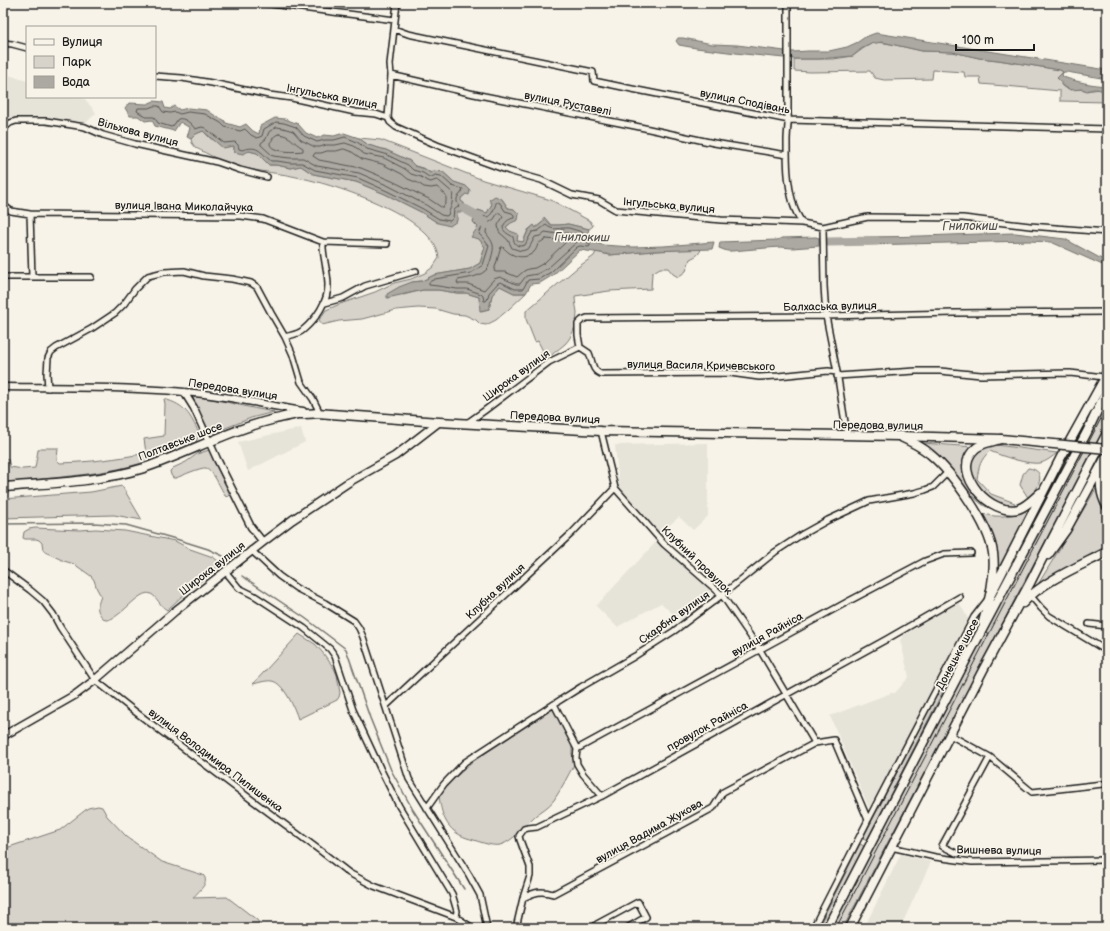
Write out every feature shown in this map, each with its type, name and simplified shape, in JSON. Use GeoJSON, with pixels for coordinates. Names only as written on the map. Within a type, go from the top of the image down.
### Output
{"type":"FeatureCollection","features":[{"type":"Feature","properties":{"kind":"main road"},"geometry":{"type":"LineString","coordinates":[[990,596],[1044,490],[1106,376]]}},
{"type":"Feature","properties":{"kind":"main road","name":"Донецьке шосе"},"geometry":{"type":"LineString","coordinates":[[827,928],[1087,432],[1107,390]]}},
{"type":"Feature","properties":{"kind":"main road","name":"Передова вулиця"},"geometry":{"type":"LineString","coordinates":[[316,413],[601,431],[1001,439],[1107,449]]}},
{"type":"Feature","properties":{"kind":"main road","name":"Полтавське шосе"},"geometry":{"type":"LineString","coordinates":[[3,487],[111,476],[143,468],[176,457],[209,442],[262,422],[298,414],[316,413]]}},
{"type":"Feature","properties":{"kind":"main road","name":"Широка вулиця"},"geometry":{"type":"LineString","coordinates":[[3,736],[75,695],[95,680],[174,611],[251,550],[292,520],[349,482],[395,456],[440,422]]}},
{"type":"Feature","properties":{"kind":"main road"},"geometry":{"type":"LineString","coordinates":[[850,928],[983,670],[1015,613],[1107,433]]}},
{"type":"Feature","properties":{"kind":"main road"},"geometry":{"type":"LineString","coordinates":[[899,436],[927,451],[948,472],[969,500],[991,543],[994,562],[990,596],[980,634]]}},
{"type":"Feature","properties":{"kind":"main road"},"geometry":{"type":"LineString","coordinates":[[1001,439],[979,446],[968,458],[967,465],[970,479],[983,498],[999,508],[1010,510],[1017,509],[1031,502],[1044,490]]}},
{"type":"Feature","properties":{"kind":"main road"},"geometry":{"type":"LineString","coordinates":[[1031,581],[1066,530],[1107,455]]}},
{"type":"Feature","properties":{"kind":"main road"},"geometry":{"type":"LineString","coordinates":[[1102,464],[1100,485],[1103,498],[1107,506]]}},
{"type":"Feature","properties":{"kind":"main road"},"geometry":{"type":"LineString","coordinates":[[999,578],[1027,546]]}},
{"type":"Feature","properties":{"kind":"main road"},"geometry":{"type":"LineString","coordinates":[[1015,613],[1030,595],[1046,584],[1107,552]]}},
{"type":"Feature","properties":{"kind":"street"},"geometry":{"type":"LineString","coordinates":[[263,3],[395,20]]}},
{"type":"Feature","properties":{"kind":"street"},"geometry":{"type":"LineString","coordinates":[[388,118],[391,75],[390,64],[397,3]]}},
{"type":"Feature","properties":{"kind":"street"},"geometry":{"type":"LineString","coordinates":[[788,3],[789,120],[787,131],[787,155],[789,183],[793,205],[802,223]]}},
{"type":"Feature","properties":{"kind":"street","name":"вулиця Сподівань"},"geometry":{"type":"LineString","coordinates":[[394,29],[408,34],[593,72],[594,80],[632,89],[789,120],[1107,129]]}},
{"type":"Feature","properties":{"kind":"street"},"geometry":{"type":"LineString","coordinates":[[3,43],[26,48]]}},
{"type":"Feature","properties":{"kind":"street","name":"вулиця Руставелі"},"geometry":{"type":"LineString","coordinates":[[391,75],[474,94],[714,143],[787,155]]}},
{"type":"Feature","properties":{"kind":"street","name":"Інгульська вулиця"},"geometry":{"type":"LineString","coordinates":[[156,76],[182,78],[212,83],[355,112],[376,114],[388,118],[396,127],[437,145],[509,171],[541,180],[572,195],[599,200],[616,210],[721,220],[802,223],[823,227],[868,217],[963,218],[1030,226],[1107,232]]}},
{"type":"Feature","properties":{"kind":"street","name":"Вільхова вулиця"},"geometry":{"type":"LineString","coordinates":[[3,122],[46,121],[85,127],[103,135],[217,162],[267,177]]}},
{"type":"Feature","properties":{"kind":"street"},"geometry":{"type":"LineString","coordinates":[[3,129],[10,123]]}},
{"type":"Feature","properties":{"kind":"street","name":"вулиця Івана Миколайчука"},"geometry":{"type":"LineString","coordinates":[[3,205],[11,211],[30,214],[241,216],[263,219],[323,242],[387,244]]}},
{"type":"Feature","properties":{"kind":"street"},"geometry":{"type":"LineString","coordinates":[[30,214],[32,277]]}},
{"type":"Feature","properties":{"kind":"street"},"geometry":{"type":"LineString","coordinates":[[823,227],[826,316],[847,435]]}},
{"type":"Feature","properties":{"kind":"street"},"geometry":{"type":"LineString","coordinates":[[286,337],[302,331],[316,316],[325,303],[328,285],[323,242]]}},
{"type":"Feature","properties":{"kind":"street"},"geometry":{"type":"LineString","coordinates":[[48,388],[48,358],[51,352],[115,313],[148,276],[164,272],[184,271],[204,276],[251,283],[257,287],[271,314],[286,337],[301,382],[318,409],[316,413]]}},
{"type":"Feature","properties":{"kind":"street"},"geometry":{"type":"LineString","coordinates":[[325,303],[343,298],[365,286],[416,271]]}},
{"type":"Feature","properties":{"kind":"street"},"geometry":{"type":"LineString","coordinates":[[3,277],[91,277]]}},
{"type":"Feature","properties":{"kind":"street","name":"Балхаська вулиця"},"geometry":{"type":"LineString","coordinates":[[580,346],[578,324],[579,321],[584,319],[1107,312]]}},
{"type":"Feature","properties":{"kind":"street","name":"вулиця Василя Кричевського"},"geometry":{"type":"LineString","coordinates":[[580,346],[589,353],[593,368],[601,374],[730,373],[759,377],[828,371],[837,374],[940,371],[982,374],[1070,373],[1106,376]]}},
{"type":"Feature","properties":{"kind":"street","name":"Широка вулиця"},"geometry":{"type":"LineString","coordinates":[[466,423],[549,362],[580,346]]}},
{"type":"Feature","properties":{"kind":"street"},"geometry":{"type":"LineString","coordinates":[[1106,376],[1107,366]]}},
{"type":"Feature","properties":{"kind":"street","name":"Передова вулиця"},"geometry":{"type":"LineString","coordinates":[[3,387],[141,389],[184,392],[218,396],[316,413]]}},
{"type":"Feature","properties":{"kind":"street"},"geometry":{"type":"LineString","coordinates":[[184,392],[194,408],[251,527],[262,542]]}},
{"type":"Feature","properties":{"kind":"street","name":"Клубний провулок"},"geometry":{"type":"LineString","coordinates":[[601,431],[615,488],[664,544],[722,595],[760,650],[815,743]]}},
{"type":"Feature","properties":{"kind":"street","name":"Скарбна вулиця"},"geometry":{"type":"LineString","coordinates":[[427,808],[444,784],[465,762],[581,687],[635,656],[674,631],[722,595],[775,552],[801,535],[828,520],[870,501],[914,493],[934,487],[948,472]]}},
{"type":"Feature","properties":{"kind":"street","name":"Клубна вулиця"},"geometry":{"type":"LineString","coordinates":[[386,706],[567,538],[615,488]]}},
{"type":"Feature","properties":{"kind":"street"},"geometry":{"type":"LineString","coordinates":[[251,550],[279,576],[296,588],[325,603],[354,621],[360,628],[409,780],[480,895],[487,928]]}},
{"type":"Feature","properties":{"kind":"street","name":"вулиця Райніса"},"geometry":{"type":"LineString","coordinates":[[577,749],[925,561],[944,554],[972,554]]}},
{"type":"Feature","properties":{"kind":"street","name":"вулиця Володимира Пилишенка"},"geometry":{"type":"LineString","coordinates":[[3,570],[43,601],[53,614],[95,680],[133,710],[349,873],[374,886],[412,899],[456,917],[473,928]]}},
{"type":"Feature","properties":{"kind":"street"},"geometry":{"type":"LineString","coordinates":[[225,571],[239,588],[255,596],[298,624],[330,649],[335,656],[353,710],[362,726],[380,768],[399,806],[452,894],[457,911],[456,917]]}},
{"type":"Feature","properties":{"kind":"street"},"geometry":{"type":"LineString","coordinates":[[1030,595],[1049,616],[1107,651]]}},
{"type":"Feature","properties":{"kind":"street"},"geometry":{"type":"LineString","coordinates":[[813,928],[974,617],[990,596]]}},
{"type":"Feature","properties":{"kind":"street","name":"провулок Райніса"},"geometry":{"type":"LineString","coordinates":[[523,898],[530,876],[530,867],[520,840],[521,833],[524,829],[537,828],[602,796],[887,639],[960,597]]}},
{"type":"Feature","properties":{"kind":"street"},"geometry":{"type":"LineString","coordinates":[[1089,624],[1107,626]]}},
{"type":"Feature","properties":{"kind":"street"},"geometry":{"type":"LineString","coordinates":[[554,704],[577,749],[577,764],[583,774],[602,796]]}},
{"type":"Feature","properties":{"kind":"street"},"geometry":{"type":"LineString","coordinates":[[950,735],[990,757],[1032,792],[1107,783]]}},
{"type":"Feature","properties":{"kind":"street","name":"вулиця Вадима Жукова"},"geometry":{"type":"LineString","coordinates":[[523,898],[531,894],[544,891],[553,894],[713,808],[723,792],[815,743],[834,740],[868,820]]}},
{"type":"Feature","properties":{"kind":"street"},"geometry":{"type":"LineString","coordinates":[[958,854],[942,846],[990,757]]}},
{"type":"Feature","properties":{"kind":"street","name":"Вишнева вулиця"},"geometry":{"type":"LineString","coordinates":[[892,847],[935,857],[972,862],[1107,860]]}},
{"type":"Feature","properties":{"kind":"street"},"geometry":{"type":"LineString","coordinates":[[516,928],[523,898]]}},
{"type":"Feature","properties":{"kind":"street"},"geometry":{"type":"LineString","coordinates":[[593,928],[597,924],[638,902],[646,917],[627,928]]}},
{"type":"Feature","properties":{"kind":"shaded area"},"geometry":{"type":"Polygon","coordinates":[[[3,73],[26,81],[26,98],[82,98],[85,99],[96,113],[85,124],[44,120],[3,120],[3,73]]]}},
{"type":"Feature","properties":{"kind":"shaded area"},"geometry":{"type":"Polygon","coordinates":[[[301,428],[305,442],[248,471],[238,442],[301,428]]]}},
{"type":"Feature","properties":{"kind":"shaded area"},"geometry":{"type":"Polygon","coordinates":[[[708,443],[708,516],[693,530],[679,517],[660,533],[619,486],[615,445],[708,443]]]}},
{"type":"Feature","properties":{"kind":"shaded area"},"geometry":{"type":"Polygon","coordinates":[[[657,541],[709,586],[710,596],[705,606],[682,622],[661,603],[617,627],[596,606],[657,541]]]}},
{"type":"Feature","properties":{"kind":"shaded area"},"geometry":{"type":"Polygon","coordinates":[[[959,602],[968,619],[949,655],[952,657],[884,787],[882,786],[869,808],[830,716],[891,693],[895,693],[909,677],[900,640],[905,634],[959,602]]]}},
{"type":"Feature","properties":{"kind":"shaded area"},"geometry":{"type":"Polygon","coordinates":[[[901,854],[931,862],[901,926],[899,928],[864,928],[901,854]]]}},
{"type":"Feature","properties":{"kind":"green space"},"geometry":{"type":"Polygon","coordinates":[[[877,42],[922,51],[953,52],[979,58],[1060,70],[1063,72],[1059,76],[1063,87],[1068,89],[1102,90],[1107,95],[1107,102],[1060,101],[1060,91],[981,84],[980,77],[965,77],[964,72],[933,70],[932,79],[884,80],[875,78],[870,71],[794,71],[794,59],[833,59],[853,56],[864,48],[877,42]]]}},
{"type":"Feature","properties":{"kind":"green space"},"geometry":{"type":"Polygon","coordinates":[[[203,131],[211,139],[234,146],[234,152],[249,151],[257,153],[269,165],[290,168],[301,166],[313,174],[356,182],[385,194],[421,212],[438,223],[457,212],[461,198],[466,194],[466,186],[454,182],[443,172],[431,173],[386,150],[368,145],[359,138],[381,140],[483,180],[551,200],[590,221],[593,226],[589,229],[568,224],[551,225],[544,221],[535,228],[534,225],[528,230],[523,242],[517,241],[506,227],[511,223],[514,209],[508,208],[502,199],[492,204],[487,213],[478,210],[473,221],[479,227],[479,239],[485,247],[480,263],[470,269],[434,275],[422,281],[412,282],[403,295],[423,290],[466,293],[479,297],[481,311],[489,309],[492,295],[500,286],[514,293],[526,293],[496,320],[486,325],[480,324],[476,320],[465,315],[453,314],[436,309],[418,308],[396,310],[362,319],[339,321],[322,325],[319,320],[326,310],[375,292],[394,283],[411,279],[425,273],[433,267],[439,258],[434,243],[421,229],[404,217],[384,206],[362,197],[306,179],[235,166],[215,158],[196,148],[192,143],[191,139],[196,134],[203,131]]]}},
{"type":"Feature","properties":{"kind":"green space"},"geometry":{"type":"Polygon","coordinates":[[[701,249],[697,255],[690,259],[686,271],[678,277],[668,268],[660,268],[652,273],[651,289],[609,291],[575,296],[577,316],[572,333],[568,341],[544,363],[540,353],[543,351],[538,341],[535,342],[526,319],[526,311],[578,267],[594,256],[596,252],[610,255],[701,249]]]}},
{"type":"Feature","properties":{"kind":"green space"},"geometry":{"type":"Polygon","coordinates":[[[196,396],[274,412],[251,418],[214,432],[208,429],[193,399],[196,396]]]}},
{"type":"Feature","properties":{"kind":"green space"},"geometry":{"type":"Polygon","coordinates":[[[1094,397],[1098,397],[1098,399],[1036,520],[1034,521],[1032,520],[1094,397]]]}},
{"type":"Feature","properties":{"kind":"green space"},"geometry":{"type":"Polygon","coordinates":[[[1107,397],[1107,423],[843,928],[832,928],[1107,397]]]}},
{"type":"Feature","properties":{"kind":"green space"},"geometry":{"type":"Polygon","coordinates":[[[164,399],[177,404],[190,416],[199,433],[195,445],[151,460],[118,469],[81,475],[3,483],[3,459],[8,459],[10,467],[23,469],[35,468],[38,450],[41,448],[58,448],[57,460],[60,463],[103,460],[146,453],[144,439],[164,436],[164,399]]]}},
{"type":"Feature","properties":{"kind":"green space"},"geometry":{"type":"Polygon","coordinates":[[[1107,439],[1107,447],[1084,490],[1082,489],[1107,439]]]}},
{"type":"Feature","properties":{"kind":"green space"},"geometry":{"type":"Polygon","coordinates":[[[922,443],[974,447],[969,452],[974,493],[987,507],[972,495],[944,461],[922,443]]]}},
{"type":"Feature","properties":{"kind":"green space"},"geometry":{"type":"Polygon","coordinates":[[[990,445],[1057,453],[1044,462],[1029,463],[1015,460],[990,451],[980,464],[977,479],[991,494],[1015,503],[1014,506],[1000,506],[995,504],[980,488],[974,476],[971,464],[972,458],[976,452],[990,445]]]}},
{"type":"Feature","properties":{"kind":"green space"},"geometry":{"type":"Polygon","coordinates":[[[209,450],[216,458],[220,472],[230,492],[228,497],[225,496],[214,476],[206,468],[196,470],[176,478],[173,478],[171,475],[170,471],[173,468],[186,462],[197,454],[209,450]]]}},
{"type":"Feature","properties":{"kind":"green space"},"geometry":{"type":"Polygon","coordinates":[[[1028,468],[1038,473],[1040,477],[1038,486],[1029,499],[1020,485],[1023,474],[1028,468]]]}},
{"type":"Feature","properties":{"kind":"green space"},"geometry":{"type":"Polygon","coordinates":[[[122,486],[142,520],[114,515],[3,518],[3,499],[91,492],[122,486]]]}},
{"type":"Feature","properties":{"kind":"green space"},"geometry":{"type":"Polygon","coordinates":[[[1096,489],[1101,506],[1107,515],[1107,549],[1037,586],[1096,489]]]}},
{"type":"Feature","properties":{"kind":"green space"},"geometry":{"type":"Polygon","coordinates":[[[1025,511],[1027,513],[997,572],[996,547],[991,530],[982,514],[1003,516],[1025,511]]]}},
{"type":"Feature","properties":{"kind":"green space"},"geometry":{"type":"Polygon","coordinates":[[[35,528],[125,531],[175,541],[190,549],[213,557],[220,564],[167,610],[153,595],[146,593],[135,600],[117,616],[105,620],[98,611],[101,596],[91,576],[74,564],[45,552],[42,543],[39,540],[23,538],[24,532],[35,528]]]}},
{"type":"Feature","properties":{"kind":"green space"},"geometry":{"type":"Polygon","coordinates":[[[971,631],[973,633],[962,655],[958,654],[969,632],[971,631]]]}},
{"type":"Feature","properties":{"kind":"green space"},"geometry":{"type":"Polygon","coordinates":[[[299,634],[315,644],[334,668],[337,675],[340,693],[337,700],[298,719],[285,691],[281,686],[272,681],[253,684],[299,634]]]}},
{"type":"Feature","properties":{"kind":"green space"},"geometry":{"type":"Polygon","coordinates":[[[956,658],[959,660],[867,840],[863,838],[956,658]]]}},
{"type":"Feature","properties":{"kind":"green space"},"geometry":{"type":"Polygon","coordinates":[[[553,709],[572,743],[572,754],[575,763],[554,800],[514,837],[500,845],[479,842],[460,835],[454,831],[449,826],[443,815],[439,795],[450,782],[475,760],[553,709]]]}},
{"type":"Feature","properties":{"kind":"green space"},"geometry":{"type":"Polygon","coordinates":[[[98,806],[102,807],[107,816],[127,837],[162,862],[203,875],[205,878],[204,884],[193,898],[227,897],[257,920],[263,928],[3,928],[3,849],[60,830],[88,808],[98,806]]]}},
{"type":"Feature","properties":{"kind":"green space"},"geometry":{"type":"Polygon","coordinates":[[[860,844],[864,846],[823,928],[818,928],[860,844]]]}},
{"type":"Feature","properties":{"kind":"water"},"geometry":{"type":"Polygon","coordinates":[[[876,33],[1107,70],[1107,79],[1067,72],[1062,74],[1063,77],[1074,80],[1107,86],[1107,95],[1098,89],[1087,91],[1082,89],[1071,90],[1061,85],[1061,82],[1057,78],[1063,72],[1060,70],[979,58],[953,52],[922,51],[882,42],[871,44],[861,49],[853,56],[819,59],[794,59],[696,48],[679,45],[676,41],[678,38],[683,38],[712,44],[737,45],[793,52],[829,51],[847,47],[876,33]]]}},
{"type":"Feature","properties":{"kind":"water"},"geometry":{"type":"Polygon","coordinates":[[[154,101],[163,102],[165,108],[170,109],[174,106],[180,110],[188,108],[207,110],[224,120],[226,123],[240,127],[246,124],[253,131],[259,134],[260,126],[275,118],[285,119],[298,124],[306,133],[317,138],[324,135],[334,136],[344,133],[359,138],[368,145],[386,150],[410,161],[415,166],[425,169],[430,173],[434,171],[443,172],[454,182],[466,186],[470,190],[469,195],[466,194],[461,198],[465,209],[463,212],[457,212],[457,221],[450,226],[438,223],[421,212],[385,194],[356,182],[313,174],[301,166],[290,168],[269,165],[257,153],[249,151],[243,154],[234,152],[234,146],[223,148],[203,131],[196,134],[191,139],[187,137],[190,128],[180,122],[174,131],[155,126],[152,120],[145,121],[138,116],[130,116],[125,108],[129,103],[147,104],[154,101]]]}},
{"type":"Feature","properties":{"kind":"water"},"geometry":{"type":"Polygon","coordinates":[[[495,196],[502,199],[508,208],[514,209],[519,214],[518,220],[506,227],[510,231],[518,234],[517,241],[523,242],[528,231],[534,225],[536,228],[544,221],[544,217],[551,225],[568,224],[589,229],[586,238],[602,245],[633,247],[714,242],[712,249],[653,251],[610,255],[580,250],[553,275],[540,283],[531,284],[526,293],[514,293],[500,286],[492,295],[489,309],[480,311],[479,297],[466,293],[423,290],[387,298],[387,294],[412,282],[422,281],[434,275],[470,269],[480,263],[485,247],[479,239],[471,237],[478,227],[473,222],[478,210],[487,213],[492,204],[489,200],[495,196]]]}},
{"type":"Feature","properties":{"kind":"water"},"geometry":{"type":"Polygon","coordinates":[[[1015,233],[1065,239],[1107,262],[1107,267],[1051,242],[1029,241],[865,245],[864,237],[902,237],[1015,233]]]}},
{"type":"Feature","properties":{"kind":"water"},"geometry":{"type":"Polygon","coordinates":[[[819,238],[819,246],[732,251],[719,248],[720,242],[819,238]]]}},
{"type":"Feature","properties":{"kind":"waterway","name":"Гнилокиш"},"geometry":{"type":"LineString","coordinates":[[465,209],[476,215],[485,224]]}},
{"type":"Feature","properties":{"kind":"waterway","name":"Гнилокиш"},"geometry":{"type":"LineString","coordinates":[[828,242],[877,241]]}},
{"type":"Feature","properties":{"kind":"waterway"},"geometry":{"type":"LineString","coordinates":[[3,524],[93,523],[126,525],[208,549],[223,556]]}},
{"type":"Feature","properties":{"kind":"waterway"},"geometry":{"type":"LineString","coordinates":[[242,576],[305,618],[346,649],[370,718],[391,770],[413,810],[464,889]]}},
{"type":"Feature","properties":{"kind":"tram line"},"geometry":{"type":"LineString","coordinates":[[1102,241],[1107,243]]}},
{"type":"Feature","properties":{"kind":"tram line"},"geometry":{"type":"LineString","coordinates":[[836,928],[1107,407]]}}]}
